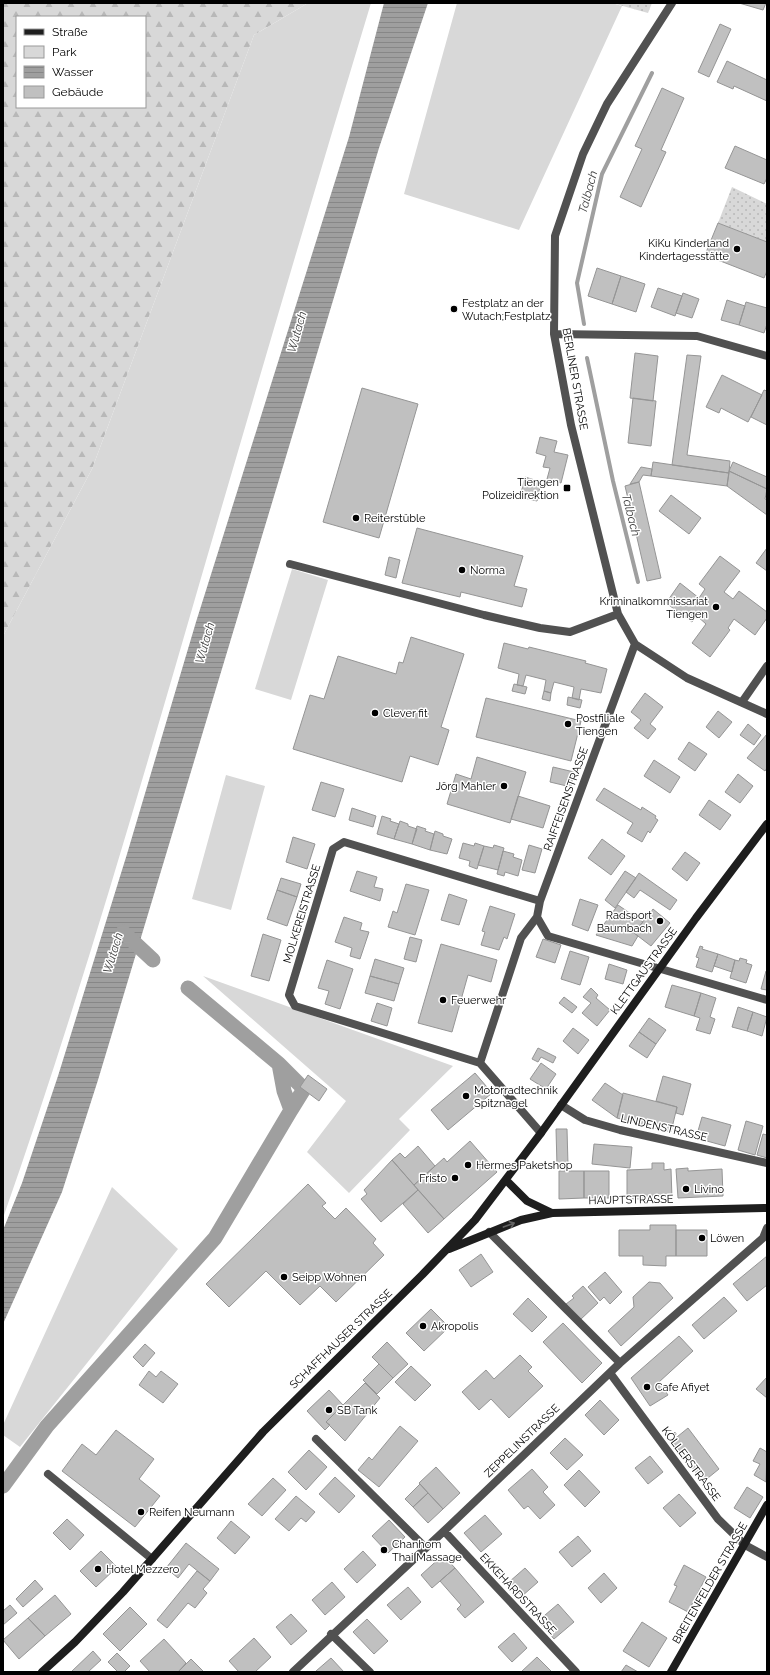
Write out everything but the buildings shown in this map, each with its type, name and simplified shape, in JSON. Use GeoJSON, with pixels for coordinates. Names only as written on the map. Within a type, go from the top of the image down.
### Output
{"type":"FeatureCollection","features":[{"type":"Feature","properties":{"kind":"main road","name":"KLETTGAUSTRASSE"},"geometry":{"type":"LineString","coordinates":[[541,1133],[660,967],[767,824]]}},
{"type":"Feature","properties":{"kind":"main road","name":"SCHAFFHAUSER STRASSE"},"geometry":{"type":"LineString","coordinates":[[42,1672],[95,1622],[123,1592],[264,1432],[447,1251],[476,1220],[541,1133]]}},
{"type":"Feature","properties":{"kind":"main road","name":"HAUPTSTRASSE"},"geometry":{"type":"LineString","coordinates":[[506,1180],[527,1201],[552,1213],[767,1208]]}},
{"type":"Feature","properties":{"kind":"main road"},"geometry":{"type":"LineString","coordinates":[[447,1251],[489,1232],[521,1220],[552,1213]]}},
{"type":"Feature","properties":{"kind":"main road","name":"BREITENFELDER STRASSE"},"geometry":{"type":"LineString","coordinates":[[671,1672],[767,1505]]}},
{"type":"Feature","properties":{"kind":"street","name":"BERLINER STRASSE"},"geometry":{"type":"LineString","coordinates":[[672,3],[607,104],[583,154],[555,236],[554,334],[571,425],[618,614],[636,644],[687,678],[767,714]]}},
{"type":"Feature","properties":{"kind":"street"},"geometry":{"type":"LineString","coordinates":[[554,334],[697,336],[767,356]]}},
{"type":"Feature","properties":{"kind":"street"},"geometry":{"type":"LineString","coordinates":[[290,564],[484,615],[540,628],[570,632],[618,614]]}},
{"type":"Feature","properties":{"kind":"street","name":"RAIFFEISENSTRASSE"},"geometry":{"type":"LineString","coordinates":[[537,917],[540,901],[636,644]]}},
{"type":"Feature","properties":{"kind":"street"},"geometry":{"type":"LineString","coordinates":[[742,702],[767,666]]}},
{"type":"Feature","properties":{"kind":"street","name":"MOLKEREISTRASSE"},"geometry":{"type":"LineString","coordinates":[[480,1064],[295,1006],[289,995],[333,849],[344,842],[540,901]]}},
{"type":"Feature","properties":{"kind":"street"},"geometry":{"type":"LineString","coordinates":[[541,1133],[480,1064],[521,938],[537,917],[548,936],[660,967],[767,1000]]}},
{"type":"Feature","properties":{"kind":"street","name":"LINDENSTRASSE"},"geometry":{"type":"LineString","coordinates":[[561,1105],[585,1120],[620,1130],[767,1163]]}},
{"type":"Feature","properties":{"kind":"street","name":"ZEPPELINSTRASSE"},"geometry":{"type":"LineString","coordinates":[[293,1672],[331,1634],[444,1531],[620,1363],[763,1238],[767,1228]]}},
{"type":"Feature","properties":{"kind":"street"},"geometry":{"type":"LineString","coordinates":[[489,1232],[620,1363]]}},
{"type":"Feature","properties":{"kind":"street","name":"KÖLLERSTRASSE"},"geometry":{"type":"LineString","coordinates":[[610,1373],[718,1519],[745,1545],[767,1557]]}},
{"type":"Feature","properties":{"kind":"street"},"geometry":{"type":"LineString","coordinates":[[316,1439],[426,1547]]}},
{"type":"Feature","properties":{"kind":"street"},"geometry":{"type":"LineString","coordinates":[[48,1474],[152,1558]]}},
{"type":"Feature","properties":{"kind":"street","name":"EKKEHARDSTRASSE"},"geometry":{"type":"LineString","coordinates":[[444,1531],[576,1672]]}},
{"type":"Feature","properties":{"kind":"street"},"geometry":{"type":"LineString","coordinates":[[331,1634],[370,1672]]}},
{"type":"Feature","properties":{"kind":"green space"},"geometry":{"type":"Polygon","coordinates":[[[3,3],[308,3],[254,35],[92,469],[3,636],[3,3]]]}},
{"type":"Feature","properties":{"kind":"green space"},"geometry":{"type":"Polygon","coordinates":[[[308,3],[371,3],[82,979],[3,1218],[3,636],[92,469],[254,35],[308,3]]]}},
{"type":"Feature","properties":{"kind":"green space"},"geometry":{"type":"Polygon","coordinates":[[[457,3],[612,3],[622,6],[519,230],[404,194],[457,3]]]}},
{"type":"Feature","properties":{"kind":"green space"},"geometry":{"type":"Polygon","coordinates":[[[612,3],[652,3],[648,13],[612,3]]]}},
{"type":"Feature","properties":{"kind":"green space"},"geometry":{"type":"Polygon","coordinates":[[[732,187],[767,204],[767,242],[718,223],[732,187]]]}},
{"type":"Feature","properties":{"kind":"green space"},"geometry":{"type":"Polygon","coordinates":[[[292,569],[328,580],[291,700],[255,689],[292,569]]]}},
{"type":"Feature","properties":{"kind":"green space"},"geometry":{"type":"Polygon","coordinates":[[[226,775],[265,786],[231,910],[192,899],[226,775]]]}},
{"type":"Feature","properties":{"kind":"green space"},"geometry":{"type":"Polygon","coordinates":[[[203,976],[453,1066],[399,1119],[410,1130],[349,1193],[307,1152],[346,1101],[203,976]]]}},
{"type":"Feature","properties":{"kind":"green space"},"geometry":{"type":"Polygon","coordinates":[[[112,1187],[178,1249],[20,1447],[3,1435],[3,1425],[112,1187]]]}},
{"type":"Feature","properties":{"kind":"water","name":"Wutach"},"geometry":{"type":"Polygon","coordinates":[[[384,3],[428,3],[379,148],[98,1080],[62,1192],[3,1324],[3,1230],[22,1183],[58,1076],[127,854],[196,622],[349,137],[384,3]]]}},
{"type":"Feature","properties":{"kind":"waterway","name":"Talbach"},"geometry":{"type":"LineString","coordinates":[[584,324],[577,283],[602,174],[652,73]]}},
{"type":"Feature","properties":{"kind":"waterway","name":"Talbach"},"geometry":{"type":"LineString","coordinates":[[587,358],[613,481],[638,582]]}},
{"type":"Feature","properties":{"kind":"waterway","name":"Wutach"},"geometry":{"type":"LineString","coordinates":[[123,932],[153,960]]}},
{"type":"Feature","properties":{"kind":"waterway"},"geometry":{"type":"LineString","coordinates":[[3,1486],[47,1426],[215,1238],[291,1110],[284,1091],[279,1064],[188,988]]}},
{"type":"Feature","properties":{"kind":"waterway"},"geometry":{"type":"LineString","coordinates":[[279,1064],[304,1089],[291,1110]]}},
{"type":"Feature","properties":{"kind":"place","name":"KiKu Kinderland Kindertagesstätte"},"geometry":{"type":"Point","coordinates":[737,249]}},
{"type":"Feature","properties":{"kind":"place","name":"Festplatz an der Wutach;Festplatz"},"geometry":{"type":"Point","coordinates":[454,309]}},
{"type":"Feature","properties":{"kind":"place","name":"Tiengen Polizeidirektion"},"geometry":{"type":"Point","coordinates":[567,488]}},
{"type":"Feature","properties":{"kind":"place","name":"Reiterstüble"},"geometry":{"type":"Point","coordinates":[356,518]}},
{"type":"Feature","properties":{"kind":"place","name":"Norma"},"geometry":{"type":"Point","coordinates":[462,570]}},
{"type":"Feature","properties":{"kind":"place","name":"Kriminalkommissariat Tiengen"},"geometry":{"type":"Point","coordinates":[716,607]}},
{"type":"Feature","properties":{"kind":"place","name":"Clever fit"},"geometry":{"type":"Point","coordinates":[375,713]}},
{"type":"Feature","properties":{"kind":"place","name":"Postfiliale Tiengen"},"geometry":{"type":"Point","coordinates":[568,724]}},
{"type":"Feature","properties":{"kind":"place","name":"Jörg Mahler"},"geometry":{"type":"Point","coordinates":[504,786]}},
{"type":"Feature","properties":{"kind":"place","name":"Radsport Baumbach"},"geometry":{"type":"Point","coordinates":[660,921]}},
{"type":"Feature","properties":{"kind":"place","name":"Feuerwehr"},"geometry":{"type":"Point","coordinates":[443,1000]}},
{"type":"Feature","properties":{"kind":"place","name":"Motorradtechnik Spitznagel"},"geometry":{"type":"Point","coordinates":[466,1096]}},
{"type":"Feature","properties":{"kind":"place","name":"Hermes Paketshop"},"geometry":{"type":"Point","coordinates":[468,1165]}},
{"type":"Feature","properties":{"kind":"place","name":"Fristo"},"geometry":{"type":"Point","coordinates":[455,1178]}},
{"type":"Feature","properties":{"kind":"place","name":"Livino"},"geometry":{"type":"Point","coordinates":[686,1189]}},
{"type":"Feature","properties":{"kind":"place","name":"Löwen"},"geometry":{"type":"Point","coordinates":[702,1238]}},
{"type":"Feature","properties":{"kind":"place","name":"Seipp Wohnen"},"geometry":{"type":"Point","coordinates":[284,1277]}},
{"type":"Feature","properties":{"kind":"place","name":"Akropolis"},"geometry":{"type":"Point","coordinates":[423,1326]}},
{"type":"Feature","properties":{"kind":"place","name":"Cafe Afiyet"},"geometry":{"type":"Point","coordinates":[647,1387]}},
{"type":"Feature","properties":{"kind":"place","name":"SB Tank"},"geometry":{"type":"Point","coordinates":[329,1410]}},
{"type":"Feature","properties":{"kind":"place","name":"Reifen Neumann"},"geometry":{"type":"Point","coordinates":[141,1512]}},
{"type":"Feature","properties":{"kind":"place","name":"Chanhom Thai Massage"},"geometry":{"type":"Point","coordinates":[384,1550]}},
{"type":"Feature","properties":{"kind":"place","name":"Hotel Mezzero"},"geometry":{"type":"Point","coordinates":[98,1569]}}]}
